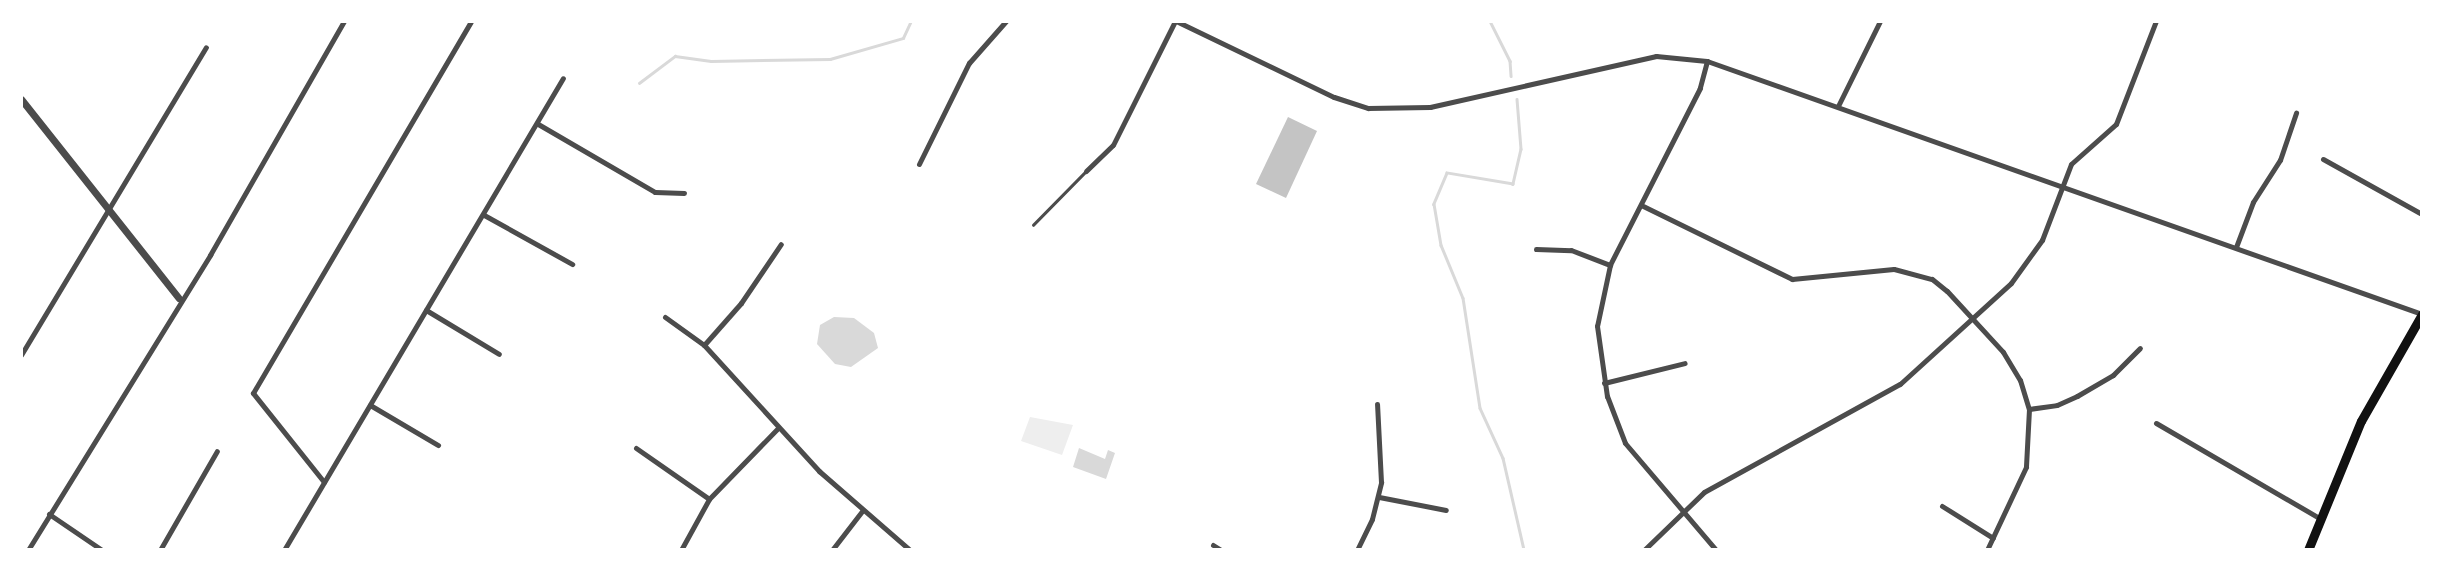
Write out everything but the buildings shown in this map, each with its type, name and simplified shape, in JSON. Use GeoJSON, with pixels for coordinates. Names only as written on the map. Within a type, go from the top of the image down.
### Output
{"type":"FeatureCollection","features":[{"type":"Feature","properties":{"kind":"main road"},"geometry":{"type":"LineString","coordinates":[[2308,550],[2361,421],[2422,314]]}},
{"type":"Feature","properties":{"kind":"street"},"geometry":{"type":"LineString","coordinates":[[28,550],[179,298],[210,255],[344,21]]}},
{"type":"Feature","properties":{"kind":"street"},"geometry":{"type":"LineString","coordinates":[[919,164],[969,63],[1006,21]]}},
{"type":"Feature","properties":{"kind":"street"},"geometry":{"type":"LineString","coordinates":[[1086,172],[1113,145],[1176,21],[1334,97],[1382,109],[1430,107],[1656,56],[1707,61],[2422,314]]}},
{"type":"Feature","properties":{"kind":"street"},"geometry":{"type":"LineString","coordinates":[[1838,106],[1880,21]]}},
{"type":"Feature","properties":{"kind":"street"},"geometry":{"type":"LineString","coordinates":[[1644,550],[1680,512],[1704,492],[1900,384],[2011,283],[2036,251],[2061,185],[2076,158],[2116,124],[2155,21]]}},
{"type":"Feature","properties":{"kind":"street"},"geometry":{"type":"LineString","coordinates":[[324,482],[253,393],[471,22]]}},
{"type":"Feature","properties":{"kind":"street"},"geometry":{"type":"LineString","coordinates":[[21,355],[108,206],[121,192],[205,47]]}},
{"type":"Feature","properties":{"kind":"street"},"geometry":{"type":"LineString","coordinates":[[1707,61],[1700,88],[1643,206],[1610,265],[1597,326],[1604,383],[1625,443],[1680,512],[1716,550]]}},
{"type":"Feature","properties":{"kind":"street"},"geometry":{"type":"LineString","coordinates":[[284,550],[563,78]]}},
{"type":"Feature","properties":{"kind":"street"},"geometry":{"type":"LineString","coordinates":[[21,99],[179,298]]}},
{"type":"Feature","properties":{"kind":"street"},"geometry":{"type":"LineString","coordinates":[[2236,247],[2253,202],[2280,160],[2296,113]]}},
{"type":"Feature","properties":{"kind":"street"},"geometry":{"type":"LineString","coordinates":[[538,124],[655,192],[684,193]]}},
{"type":"Feature","properties":{"kind":"street"},"geometry":{"type":"LineString","coordinates":[[2323,159],[2422,214]]}},
{"type":"Feature","properties":{"kind":"street"},"geometry":{"type":"LineString","coordinates":[[1643,206],[1792,279],[1876,269],[1926,277],[1947,291],[2012,365],[2029,410],[2026,467],[1987,550]]}},
{"type":"Feature","properties":{"kind":"street"},"geometry":{"type":"LineString","coordinates":[[484,215],[572,264]]}},
{"type":"Feature","properties":{"kind":"street"},"geometry":{"type":"LineString","coordinates":[[704,345],[741,303],[780,244]]}},
{"type":"Feature","properties":{"kind":"street"},"geometry":{"type":"LineString","coordinates":[[1536,249],[1571,250],[1610,265]]}},
{"type":"Feature","properties":{"kind":"street"},"geometry":{"type":"LineString","coordinates":[[426,310],[499,354]]}},
{"type":"Feature","properties":{"kind":"street"},"geometry":{"type":"LineString","coordinates":[[665,317],[704,345],[778,428],[862,511],[909,550]]}},
{"type":"Feature","properties":{"kind":"street"},"geometry":{"type":"LineString","coordinates":[[2029,410],[2057,405],[2077,396],[2113,375],[2140,348]]}},
{"type":"Feature","properties":{"kind":"street"},"geometry":{"type":"LineString","coordinates":[[1604,383],[1685,363]]}},
{"type":"Feature","properties":{"kind":"street"},"geometry":{"type":"LineString","coordinates":[[1357,550],[1379,497],[1377,404]]}},
{"type":"Feature","properties":{"kind":"street"},"geometry":{"type":"LineString","coordinates":[[370,405],[438,445]]}},
{"type":"Feature","properties":{"kind":"street"},"geometry":{"type":"LineString","coordinates":[[2156,423],[2322,519]]}},
{"type":"Feature","properties":{"kind":"street"},"geometry":{"type":"LineString","coordinates":[[681,550],[709,499],[778,428]]}},
{"type":"Feature","properties":{"kind":"street"},"geometry":{"type":"LineString","coordinates":[[636,448],[709,499]]}},
{"type":"Feature","properties":{"kind":"street"},"geometry":{"type":"LineString","coordinates":[[160,550],[218,451]]}},
{"type":"Feature","properties":{"kind":"street"},"geometry":{"type":"LineString","coordinates":[[1379,497],[1446,510]]}},
{"type":"Feature","properties":{"kind":"street"},"geometry":{"type":"LineString","coordinates":[[1942,506],[1993,538]]}},
{"type":"Feature","properties":{"kind":"street"},"geometry":{"type":"LineString","coordinates":[[832,550],[862,511]]}},
{"type":"Feature","properties":{"kind":"street"},"geometry":{"type":"LineString","coordinates":[[49,514],[102,550]]}},
{"type":"Feature","properties":{"kind":"street"},"geometry":{"type":"LineString","coordinates":[[1213,545],[1221,550]]}},
{"type":"Feature","properties":{"kind":"lane"},"geometry":{"type":"LineString","coordinates":[[1033,225],[1086,172]]}},
{"type":"Feature","properties":{"kind":"shaded area"},"geometry":{"type":"Polygon","coordinates":[[[834,317],[854,318],[874,333],[878,348],[851,367],[835,364],[817,344],[820,325],[834,317]]]}},
{"type":"Feature","properties":{"kind":"shaded area"},"geometry":{"type":"Polygon","coordinates":[[[1030,417],[1073,425],[1062,455],[1021,441],[1030,417]]]}},
{"type":"Feature","properties":{"kind":"shaded area"},"geometry":{"type":"Polygon","coordinates":[[[1079,448],[1105,459],[1108,450],[1115,453],[1106,479],[1073,467],[1079,448]]]}},
{"type":"Feature","properties":{"kind":"waterway"},"geometry":{"type":"LineString","coordinates":[[639,83],[675,56],[711,61],[830,59],[903,38],[911,21]]}},
{"type":"Feature","properties":{"kind":"waterway"},"geometry":{"type":"LineString","coordinates":[[1490,21],[1510,61],[1511,76]]}},
{"type":"Feature","properties":{"kind":"waterway"},"geometry":{"type":"LineString","coordinates":[[1517,99],[1521,149],[1513,184],[1447,173],[1434,204],[1441,245],[1463,298],[1480,408],[1503,458],[1524,550]]}}]}
